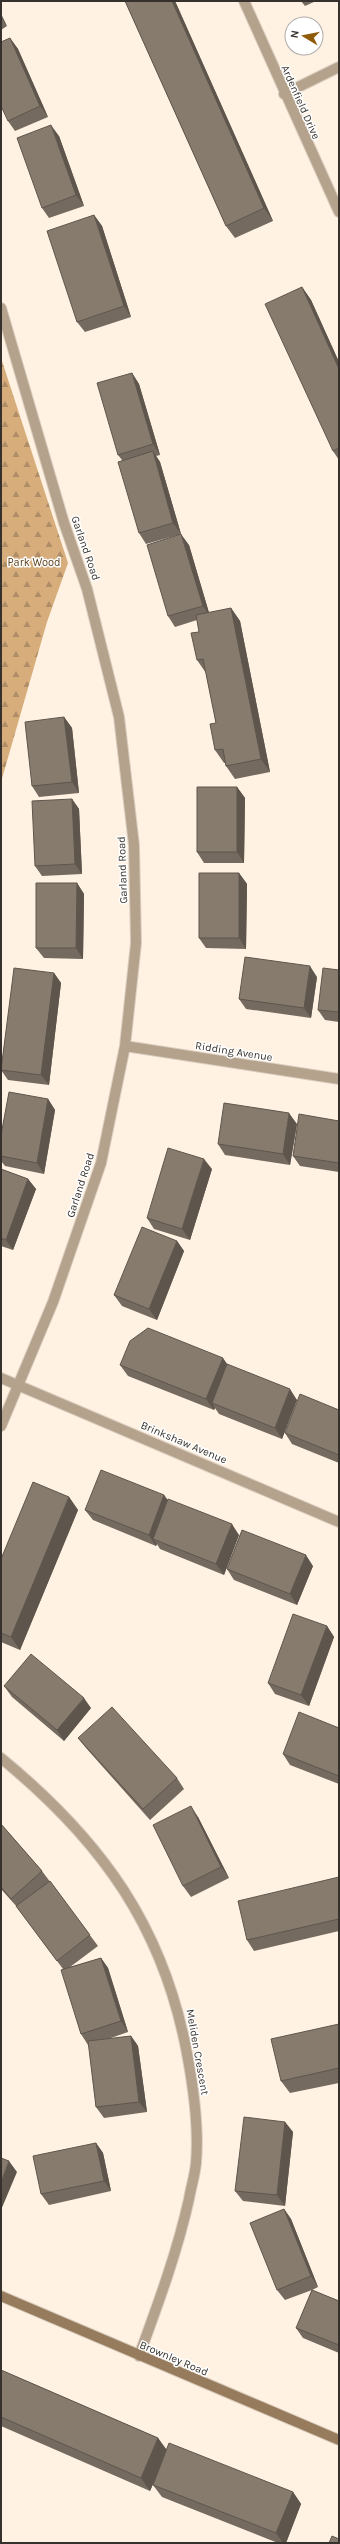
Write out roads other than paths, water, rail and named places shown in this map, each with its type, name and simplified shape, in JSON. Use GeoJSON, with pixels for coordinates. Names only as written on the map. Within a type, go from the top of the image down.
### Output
{"type":"FeatureCollection","features":[{"type":"Feature","properties":{"kind":"street","name":"Ardenfield Drive"},"geometry":{"type":"LineString","coordinates":[[244,1],[284,94],[339,212]]}},
{"type":"Feature","properties":{"kind":"street"},"geometry":{"type":"LineString","coordinates":[[284,94],[339,67]]}},
{"type":"Feature","properties":{"kind":"street","name":"Garland Road"},"geometry":{"type":"LineString","coordinates":[[1,308],[64,523],[87,589],[119,717],[134,845],[136,944],[125,1046],[101,1163],[53,1302],[1,1426]]}},
{"type":"Feature","properties":{"kind":"street","name":"Ridding Avenue"},"geometry":{"type":"LineString","coordinates":[[125,1046],[339,1079]]}},
{"type":"Feature","properties":{"kind":"street","name":"Brinkshaw Avenue"},"geometry":{"type":"LineString","coordinates":[[1,1378],[339,1522]]}},
{"type":"Feature","properties":{"kind":"street","name":"Meliden Crescent"},"geometry":{"type":"LineString","coordinates":[[1,1758],[79,1830],[126,1892],[157,1949],[181,2017],[195,2094],[196,2162],[181,2233],[140,2356]]}},
{"type":"Feature","properties":{"kind":"street","name":"Brownley Road"},"geometry":{"type":"LineString","coordinates":[[1,2296],[339,2440]]}},
{"type":"Feature","properties":{"kind":"park label","name":"Park Wood"},"geometry":{"type":"Point","coordinates":[34,562]}}]}
